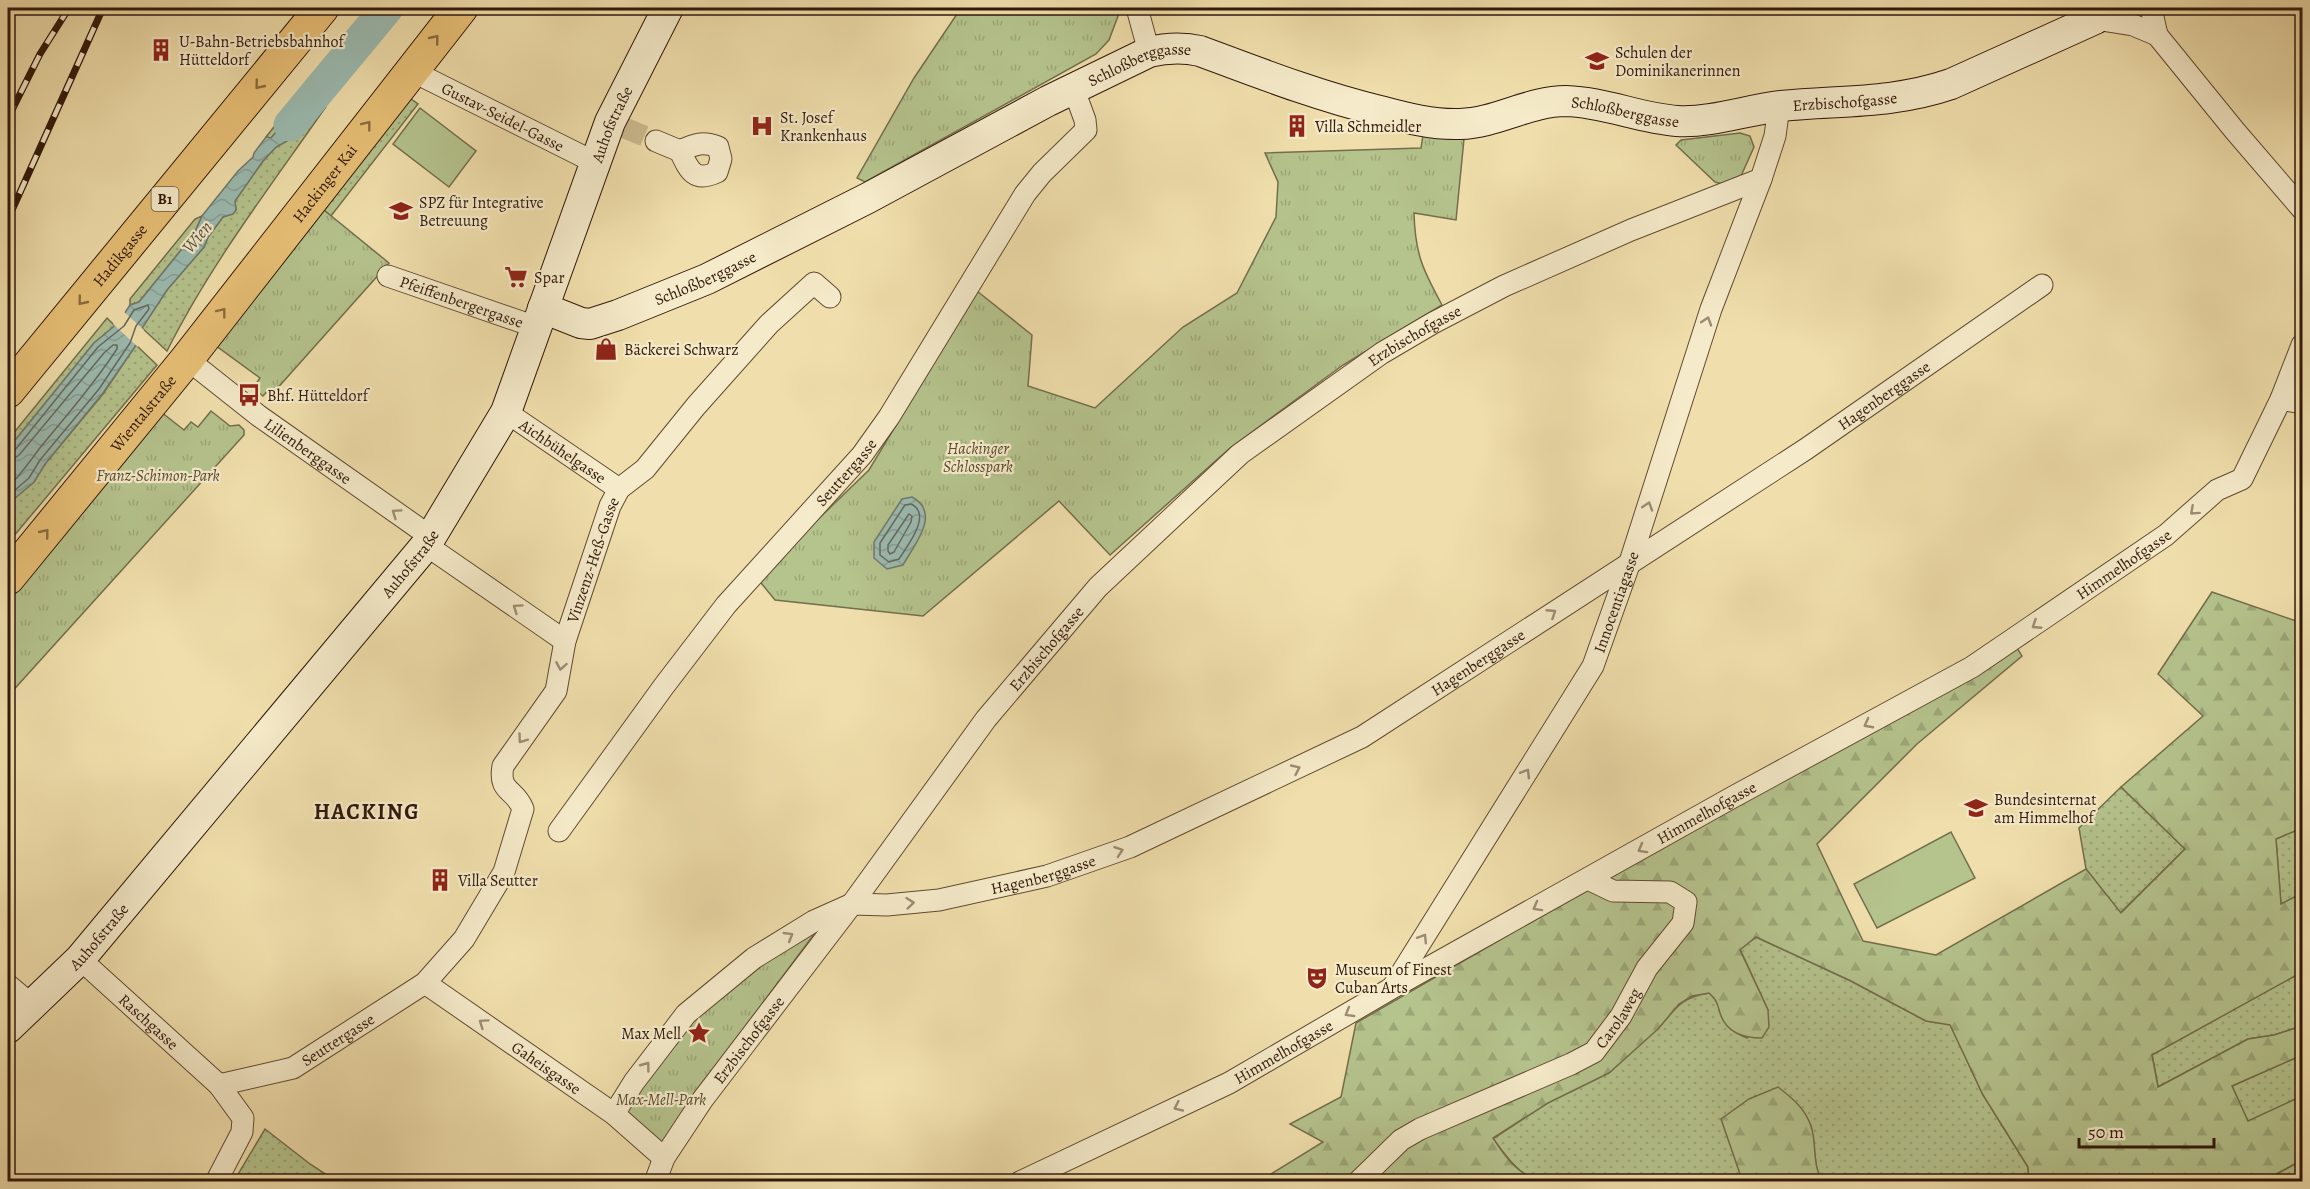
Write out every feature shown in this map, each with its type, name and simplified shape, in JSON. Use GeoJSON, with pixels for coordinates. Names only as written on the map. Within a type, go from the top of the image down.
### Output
{"type":"FeatureCollection","features":[{"type":"Feature","properties":{"kind":"main road","name":"Hadikgasse"},"geometry":{"type":"LineString","coordinates":[[8,391],[322,8]]}},
{"type":"Feature","properties":{"kind":"main road","name":"Hackinger Kai"},"geometry":{"type":"LineString","coordinates":[[187,359],[410,70],[461,8]]}},
{"type":"Feature","properties":{"kind":"main road","name":"Wientalstraße"},"geometry":{"type":"LineString","coordinates":[[8,578],[187,359]]}},
{"type":"Feature","properties":{"kind":"street","name":"Auhofstraße"},"geometry":{"type":"LineString","coordinates":[[8,1028],[80,958],[429,541],[506,412],[594,162],[618,125],[668,8]]}},
{"type":"Feature","properties":{"kind":"street"},"geometry":{"type":"LineString","coordinates":[[1137,8],[1149,52]]}},
{"type":"Feature","properties":{"kind":"street"},"geometry":{"type":"LineString","coordinates":[[2151,8],[2157,35],[2302,209]]}},
{"type":"Feature","properties":{"kind":"street"},"geometry":{"type":"LineString","coordinates":[[2103,13],[2157,35]]}},
{"type":"Feature","properties":{"kind":"street","name":"Erzbischofgasse"},"geometry":{"type":"LineString","coordinates":[[655,1182],[664,1158],[703,1099],[852,904],[986,719],[1098,587],[1240,454],[1382,353],[1433,323],[1504,286],[1631,230],[1761,179],[1775,136],[1779,106],[1898,99],[1926,93],[1951,84],[2103,13]]}},
{"type":"Feature","properties":{"kind":"street","name":"Schloßberggasse"},"geometry":{"type":"LineString","coordinates":[[539,318],[590,324],[652,302],[739,264],[1149,52],[1176,48],[1200,51],[1329,99],[1409,119],[1442,123],[1473,124],[1546,103],[1564,101],[1600,105],[1638,115],[1681,121],[1779,106]]}},
{"type":"Feature","properties":{"kind":"street","name":"Gustav-Seidel-Gasse"},"geometry":{"type":"LineString","coordinates":[[410,70],[594,162]]}},
{"type":"Feature","properties":{"kind":"street","name":"Seuttergasse"},"geometry":{"type":"LineString","coordinates":[[559,831],[726,605],[862,455],[889,417],[1025,194],[1042,172],[1086,130],[1085,120],[1074,90]]}},
{"type":"Feature","properties":{"kind":"street"},"geometry":{"type":"LineString","coordinates":[[656,141],[680,151]]}},
{"type":"Feature","properties":{"kind":"street","name":"Innocentiagasse"},"geometry":{"type":"LineString","coordinates":[[1392,988],[1593,666],[1630,562],[1711,309],[1761,179]]}},
{"type":"Feature","properties":{"kind":"street","name":"Pfeiffenbergergasse"},"geometry":{"type":"LineString","coordinates":[[388,276],[539,318]]}},
{"type":"Feature","properties":{"kind":"street","name":"Vinzenz-Heß-Gasse"},"geometry":{"type":"LineString","coordinates":[[504,872],[523,809],[519,800],[504,789],[501,778],[503,766],[556,691],[565,641],[610,506],[619,489],[645,469],[696,406],[769,324],[814,283],[830,297]]}},
{"type":"Feature","properties":{"kind":"street","name":"Hagenberggasse"},"geometry":{"type":"LineString","coordinates":[[852,904],[887,905],[939,900],[1047,876],[1130,847],[1362,737],[1806,449],[2042,285]]}},
{"type":"Feature","properties":{"kind":"street","name":"Himmelhofgasse"},"geometry":{"type":"LineString","coordinates":[[1020,1182],[1229,1083],[1392,988],[1733,797],[1972,667],[2166,536],[2217,490],[2242,479],[2281,399],[2302,345]]}},
{"type":"Feature","properties":{"kind":"street","name":"Lilienberggasse"},"geometry":{"type":"LineString","coordinates":[[187,359],[259,416],[565,641]]}},
{"type":"Feature","properties":{"kind":"street"},"geometry":{"type":"LineString","coordinates":[[2281,399],[2302,403]]}},
{"type":"Feature","properties":{"kind":"street","name":"Aichbühelgasse"},"geometry":{"type":"LineString","coordinates":[[506,412],[619,489]]}},
{"type":"Feature","properties":{"kind":"street","name":"Seuttergasse"},"geometry":{"type":"LineString","coordinates":[[219,1085],[293,1068],[425,983],[464,939],[504,872]]}},
{"type":"Feature","properties":{"kind":"street","name":"Carolaweg"},"geometry":{"type":"LineString","coordinates":[[1358,1182],[1401,1140],[1420,1129],[1594,1052],[1621,1016],[1647,968],[1683,922],[1686,902],[1670,892],[1613,891],[1588,879]]}},
{"type":"Feature","properties":{"kind":"street","name":"Erzbischofgasse"},"geometry":{"type":"LineString","coordinates":[[614,1114],[634,1082],[686,1014],[754,958],[814,921],[852,904]]}},
{"type":"Feature","properties":{"kind":"street","name":"Raschgasse"},"geometry":{"type":"LineString","coordinates":[[80,958],[219,1085]]}},
{"type":"Feature","properties":{"kind":"street","name":"Gaheisgasse"},"geometry":{"type":"LineString","coordinates":[[425,983],[614,1114],[664,1158]]}},
{"type":"Feature","properties":{"kind":"street"},"geometry":{"type":"LineString","coordinates":[[8,985],[32,1005]]}},
{"type":"Feature","properties":{"kind":"street"},"geometry":{"type":"LineString","coordinates":[[216,1182],[242,1132],[243,1118],[219,1085]]}},
{"type":"Feature","properties":{"kind":"green space"},"geometry":{"type":"Polygon","coordinates":[[[961,8],[1121,8],[1109,40],[1096,54],[865,182],[857,178],[914,78],[961,8]]]}},
{"type":"Feature","properties":{"kind":"green space"},"geometry":{"type":"Polygon","coordinates":[[[304,91],[303,101],[271,138],[266,137],[304,91]]]}},
{"type":"Feature","properties":{"kind":"green space"},"geometry":{"type":"Polygon","coordinates":[[[404,94],[418,104],[331,216],[319,206],[404,94]]]}},
{"type":"Feature","properties":{"kind":"green space"},"geometry":{"type":"Polygon","coordinates":[[[325,108],[221,257],[167,351],[142,328],[167,290],[204,247],[208,237],[223,217],[236,210],[235,201],[263,161],[276,147],[287,141],[315,110],[325,108]]]}},
{"type":"Feature","properties":{"kind":"green space"},"geometry":{"type":"Polygon","coordinates":[[[420,108],[476,151],[449,187],[393,144],[420,108]]]}},
{"type":"Feature","properties":{"kind":"green space"},"geometry":{"type":"Polygon","coordinates":[[[1740,133],[1750,136],[1754,147],[1741,176],[1722,184],[1715,182],[1676,145],[1681,140],[1740,133]]]}},
{"type":"Feature","properties":{"kind":"green space","name":"Hackinger Schlosspark"},"geometry":{"type":"Polygon","coordinates":[[[1423,135],[1464,139],[1456,220],[1414,213],[1416,240],[1421,261],[1442,305],[1343,365],[1230,448],[1110,555],[1059,501],[923,616],[775,600],[757,578],[869,470],[977,291],[1032,335],[1028,386],[1095,408],[1183,327],[1237,293],[1276,217],[1278,182],[1265,153],[1421,148],[1423,135]]]}},
{"type":"Feature","properties":{"kind":"green space"},"geometry":{"type":"Polygon","coordinates":[[[319,206],[389,263],[274,392],[269,389],[263,396],[253,388],[260,378],[215,345],[319,206]]]}},
{"type":"Feature","properties":{"kind":"green space"},"geometry":{"type":"Polygon","coordinates":[[[202,216],[194,234],[139,302],[130,305],[130,299],[195,219],[202,216]]]}},
{"type":"Feature","properties":{"kind":"green space"},"geometry":{"type":"Polygon","coordinates":[[[107,318],[115,326],[94,343],[8,449],[8,440],[107,318]]]}},
{"type":"Feature","properties":{"kind":"green space"},"geometry":{"type":"Polygon","coordinates":[[[136,345],[157,365],[8,543],[8,504],[34,482],[45,464],[103,394],[136,345]]]}},
{"type":"Feature","properties":{"kind":"green space","name":"Franz-Schimon-Park"},"geometry":{"type":"Polygon","coordinates":[[[211,411],[230,426],[239,425],[244,430],[244,435],[8,696],[8,600],[161,412],[184,430],[191,422],[198,427],[211,411]]]}},
{"type":"Feature","properties":{"kind":"green space"},"geometry":{"type":"Polygon","coordinates":[[[2212,592],[2302,623],[2302,828],[2276,839],[2281,904],[2302,893],[2302,972],[2152,1055],[2158,1087],[2248,1039],[2274,1035],[2302,1026],[2302,1055],[2232,1086],[2248,1121],[2302,1096],[2302,1160],[2263,1181],[2029,1181],[2028,1167],[1983,1095],[1950,1025],[1926,1021],[1851,981],[1756,937],[1740,950],[1768,1010],[1769,1027],[1762,1038],[1749,1037],[1731,1030],[1709,993],[1692,996],[1679,1004],[1658,1029],[1609,1073],[1548,1103],[1493,1138],[1514,1166],[1528,1176],[1545,1181],[1258,1182],[1323,1142],[1290,1124],[1341,1097],[1356,1023],[1720,813],[2017,648],[2022,656],[1917,744],[1817,844],[1863,941],[1936,955],[2086,869],[2121,913],[2185,849],[2121,787],[2203,716],[2158,674],[2212,592]]]}},
{"type":"Feature","properties":{"kind":"green space"},"geometry":{"type":"Polygon","coordinates":[[[2121,787],[2185,849],[2120,913],[2086,869],[2079,828],[2121,787]]]}},
{"type":"Feature","properties":{"kind":"green space"},"geometry":{"type":"Polygon","coordinates":[[[2302,828],[2302,893],[2281,905],[2276,839],[2302,828]]]}},
{"type":"Feature","properties":{"kind":"green space"},"geometry":{"type":"Polygon","coordinates":[[[1951,832],[1975,878],[1877,928],[1854,884],[1951,832]]]}},
{"type":"Feature","properties":{"kind":"green space","name":"Max-Mell-Park"},"geometry":{"type":"Polygon","coordinates":[[[824,921],[688,1103],[663,1142],[652,1141],[625,1118],[638,1086],[690,1017],[751,966],[824,921]]]}},
{"type":"Feature","properties":{"kind":"green space"},"geometry":{"type":"Polygon","coordinates":[[[1756,937],[1851,981],[1926,1021],[1950,1024],[1983,1095],[2028,1167],[2029,1181],[1822,1181],[1817,1172],[1811,1126],[1740,1174],[1748,1181],[1545,1182],[1528,1176],[1515,1166],[1493,1139],[1658,1029],[1685,1001],[1709,993],[1719,1005],[1730,1028],[1747,1038],[1768,1010],[1740,949],[1756,937]]]}},
{"type":"Feature","properties":{"kind":"green space"},"geometry":{"type":"Polygon","coordinates":[[[2302,972],[2302,1026],[2274,1035],[2248,1039],[2158,1087],[2152,1054],[2302,972]]]}},
{"type":"Feature","properties":{"kind":"green space"},"geometry":{"type":"Polygon","coordinates":[[[2302,1055],[2302,1096],[2248,1122],[2232,1086],[2302,1055]]]}},
{"type":"Feature","properties":{"kind":"green space"},"geometry":{"type":"Polygon","coordinates":[[[1778,1087],[1798,1104],[1808,1120],[1813,1133],[1817,1168],[1822,1181],[1748,1181],[1740,1174],[1721,1119],[1749,1099],[1778,1087]]]}},
{"type":"Feature","properties":{"kind":"green space"},"geometry":{"type":"Polygon","coordinates":[[[265,1129],[310,1164],[336,1181],[234,1181],[265,1129]]]}},
{"type":"Feature","properties":{"kind":"green space"},"geometry":{"type":"Polygon","coordinates":[[[2302,1160],[2302,1181],[2263,1182],[2302,1160]]]}},
{"type":"Feature","properties":{"kind":"water"},"geometry":{"type":"Polygon","coordinates":[[[310,85],[329,99],[325,108],[315,110],[287,141],[276,147],[263,161],[235,201],[236,210],[233,214],[223,217],[208,237],[204,247],[167,290],[142,328],[136,345],[103,393],[45,464],[34,482],[8,504],[8,449],[94,343],[119,322],[130,305],[139,302],[194,234],[202,216],[238,171],[253,157],[266,137],[271,138],[303,101],[304,91],[310,85]]]}},
{"type":"Feature","properties":{"kind":"water"},"geometry":{"type":"Polygon","coordinates":[[[912,497],[921,504],[925,512],[923,529],[903,565],[887,569],[874,558],[874,542],[902,499],[912,497]]]}},
{"type":"Feature","properties":{"kind":"pier"},"geometry":{"type":"Polygon","coordinates":[[[123,311],[144,330],[138,347],[113,324],[123,311]]]}},
{"type":"Feature","properties":{"kind":"waterway","name":"Wien"},"geometry":{"type":"LineString","coordinates":[[290,125],[387,8]]}},
{"type":"Feature","properties":{"kind":"tunnel"},"geometry":{"type":"LineString","coordinates":[[625,128],[656,141]]}},
{"type":"Feature","properties":{"kind":"railway"},"geometry":{"type":"LineString","coordinates":[[8,118],[40,54],[69,8]]}},
{"type":"Feature","properties":{"kind":"railway"},"geometry":{"type":"LineString","coordinates":[[8,219],[103,8]]}},
{"type":"Feature","properties":{"kind":"place","name":"U-Bahn-Betriebsbahnhof Hütteldorf"},"geometry":{"type":"Point","coordinates":[161,50]}},
{"type":"Feature","properties":{"kind":"place","name":"Schulen der Dominikanerinnen"},"geometry":{"type":"Point","coordinates":[1597,61]}},
{"type":"Feature","properties":{"kind":"place","name":"St. Josef Krankenhaus"},"geometry":{"type":"Point","coordinates":[762,126]}},
{"type":"Feature","properties":{"kind":"place","name":"Villa Schmeidler"},"geometry":{"type":"Point","coordinates":[1297,126]}},
{"type":"Feature","properties":{"kind":"place","name":"SPZ für Integrative Betreuung"},"geometry":{"type":"Point","coordinates":[401,211]}},
{"type":"Feature","properties":{"kind":"place","name":"Spar"},"geometry":{"type":"Point","coordinates":[516,277]}},
{"type":"Feature","properties":{"kind":"place","name":"Bäckerei Schwarz"},"geometry":{"type":"Point","coordinates":[606,349]}},
{"type":"Feature","properties":{"kind":"place","name":"Bhf. Hütteldorf"},"geometry":{"type":"Point","coordinates":[249,395]}},
{"type":"Feature","properties":{"kind":"place","name":"Bundesinternat am Himmelhof"},"geometry":{"type":"Point","coordinates":[1976,808]}},
{"type":"Feature","properties":{"kind":"place","name":"Villa Seutter"},"geometry":{"type":"Point","coordinates":[440,880]}},
{"type":"Feature","properties":{"kind":"place","name":"Museum of Finest Cuban Arts"},"geometry":{"type":"Point","coordinates":[1317,978]}},
{"type":"Feature","properties":{"kind":"place","name":"Max Mell"},"geometry":{"type":"Point","coordinates":[699,1033]}},
{"type":"Feature","properties":{"kind":"district","name":"HACKING"},"geometry":{"type":"Point","coordinates":[367,811]}}]}
